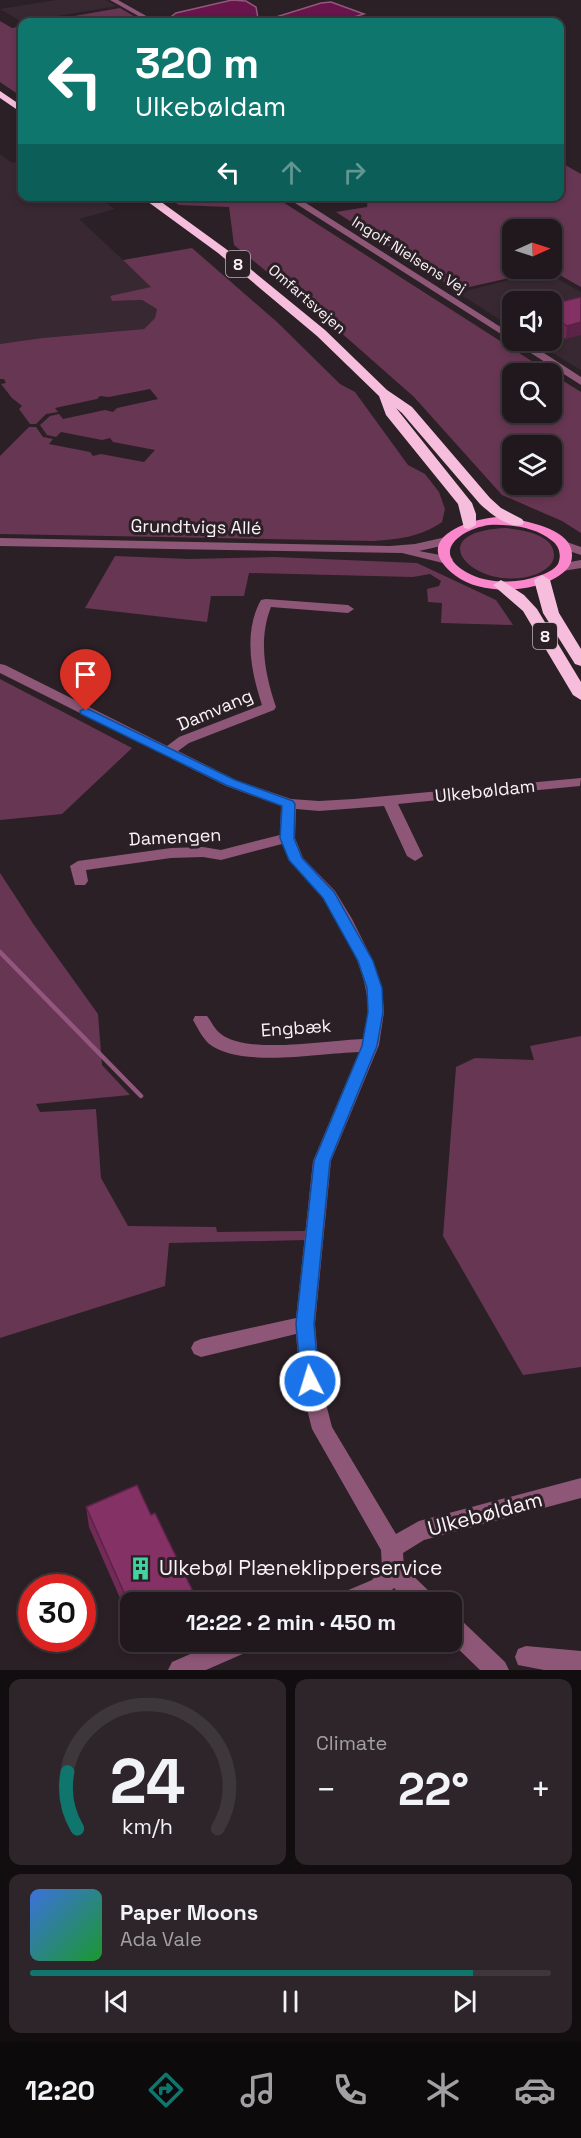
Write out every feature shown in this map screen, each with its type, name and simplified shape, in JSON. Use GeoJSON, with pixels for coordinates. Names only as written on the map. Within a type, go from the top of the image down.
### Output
{"type":"FeatureCollection","features":[{"type":"Feature","properties":{"kind":"highway"},"geometry":{"type":"LineString","coordinates":[[0,94],[18,107]]}},
{"type":"Feature","properties":{"kind":"highway","name":"Omfartsvejen"},"geometry":{"type":"LineString","coordinates":[[152,201],[222,251],[303,318],[382,393],[406,410],[485,501],[496,511],[517,522]]}},
{"type":"Feature","properties":{"kind":"highway","name":"Omfartsvejen"},"geometry":{"type":"LineString","coordinates":[[382,393],[391,412],[465,502],[469,514],[469,525]]}},
{"type":"Feature","properties":{"kind":"highway","name":"8"},"geometry":{"type":"LineString","coordinates":[[542,580],[543,595],[548,608],[581,661]]}},
{"type":"Feature","properties":{"kind":"highway","name":"8"},"geometry":{"type":"LineString","coordinates":[[501,585],[519,598],[529,609],[581,695]]}},
{"type":"Feature","properties":{"kind":"main road","name":"8"},"geometry":{"type":"LineString","coordinates":[[446,541],[457,531],[469,525],[497,521],[517,522],[542,529],[555,536],[564,545]]}},
{"type":"Feature","properties":{"kind":"main road"},"geometry":{"type":"LineString","coordinates":[[446,541],[444,550],[447,560]]}},
{"type":"Feature","properties":{"kind":"main road"},"geometry":{"type":"LineString","coordinates":[[563,567],[567,554],[564,545]]}},
{"type":"Feature","properties":{"kind":"main road","name":"8"},"geometry":{"type":"LineString","coordinates":[[447,560],[456,570],[471,578],[501,585],[523,585],[542,580],[563,567]]}},
{"type":"Feature","properties":{"kind":"street"},"geometry":{"type":"LineString","coordinates":[[113,0],[146,18]]}},
{"type":"Feature","properties":{"kind":"street","name":"Ingolf Nielsens Vej"},"geometry":{"type":"LineString","coordinates":[[296,201],[502,332]]}},
{"type":"Feature","properties":{"kind":"street","name":"Ingolf Nielsens Vej"},"geometry":{"type":"LineString","coordinates":[[532,351],[581,382]]}},
{"type":"Feature","properties":{"kind":"street","name":"Grundtvigs Allé"},"geometry":{"type":"LineString","coordinates":[[0,542],[390,550],[416,548],[446,541]]}},
{"type":"Feature","properties":{"kind":"street"},"geometry":{"type":"LineString","coordinates":[[564,545],[581,551]]}},
{"type":"Feature","properties":{"kind":"street","name":"Grundtvigs Allé"},"geometry":{"type":"LineString","coordinates":[[390,550],[447,560]]}},
{"type":"Feature","properties":{"kind":"street"},"geometry":{"type":"LineString","coordinates":[[563,567],[581,564]]}},
{"type":"Feature","properties":{"kind":"street","name":"Damvang"},"geometry":{"type":"LineString","coordinates":[[167,752],[184,740],[269,707],[260,679],[258,619],[266,603],[348,609]]}},
{"type":"Feature","properties":{"kind":"street","name":"Ulkebøldam"},"geometry":{"type":"LineString","coordinates":[[0,668],[231,783],[289,804],[319,806],[580,782]]}},
{"type":"Feature","properties":{"kind":"street"},"geometry":{"type":"LineString","coordinates":[[389,800],[415,856]]}},
{"type":"Feature","properties":{"kind":"street"},"geometry":{"type":"LineString","coordinates":[[289,804],[287,838],[296,860],[329,895],[365,961],[374,988],[376,1012],[370,1046],[322,1161],[305,1324],[310,1381],[322,1429],[392,1548],[393,1572],[380,1588],[371,1592]]}},
{"type":"Feature","properties":{"kind":"street","name":"Damengen"},"geometry":{"type":"LineString","coordinates":[[80,881],[78,866],[171,853],[203,852],[221,855],[287,838]]}},
{"type":"Feature","properties":{"kind":"street","name":"Engbæk"},"geometry":{"type":"LineString","coordinates":[[201,1020],[215,1039],[238,1050],[267,1052],[345,1044],[370,1046]]}},
{"type":"Feature","properties":{"kind":"street"},"geometry":{"type":"LineString","coordinates":[[201,1348],[305,1324]]}},
{"type":"Feature","properties":{"kind":"street","name":"Ulkebøldam"},"geometry":{"type":"LineString","coordinates":[[392,1548],[419,1531],[581,1488]]}},
{"type":"Feature","properties":{"kind":"street"},"geometry":{"type":"LineString","coordinates":[[393,1572],[414,1592]]}},
{"type":"Feature","properties":{"kind":"street"},"geometry":{"type":"LineString","coordinates":[[462,1637],[497,1670]]}},
{"type":"Feature","properties":{"kind":"street"},"geometry":{"type":"LineString","coordinates":[[180,1670],[221,1652]]}},
{"type":"Feature","properties":{"kind":"street"},"geometry":{"type":"LineString","coordinates":[[526,1657],[581,1662]]}},
{"type":"Feature","properties":{"kind":"shaded area"},"geometry":{"type":"Polygon","coordinates":[[[56,0],[105,0],[117,6],[46,18],[18,20],[0,9],[56,0]]]}},
{"type":"Feature","properties":{"kind":"shaded area"},"geometry":{"type":"Polygon","coordinates":[[[232,0],[246,1],[256,7],[258,18],[170,18],[176,13],[232,0]]]}},
{"type":"Feature","properties":{"kind":"shaded area"},"geometry":{"type":"Polygon","coordinates":[[[331,2],[364,14],[351,18],[273,18],[331,2]]]}},
{"type":"Feature","properties":{"kind":"shaded area"},"geometry":{"type":"Polygon","coordinates":[[[120,8],[137,18],[63,18],[120,8]]]}},
{"type":"Feature","properties":{"kind":"shaded area"},"geometry":{"type":"Polygon","coordinates":[[[0,21],[12,28],[18,27],[18,94],[0,82],[0,21]]]}},
{"type":"Feature","properties":{"kind":"shaded area"},"geometry":{"type":"Polygon","coordinates":[[[0,154],[12,163],[18,162],[18,201],[104,201],[115,209],[79,219],[152,287],[112,301],[142,300],[158,309],[155,318],[144,329],[0,344],[0,154]]]}},
{"type":"Feature","properties":{"kind":"shaded area"},"geometry":{"type":"Polygon","coordinates":[[[564,164],[581,174],[581,287],[562,276],[562,219],[502,219],[502,279],[505,279],[456,290],[336,212],[367,207],[368,201],[564,201],[564,164]]]}},
{"type":"Feature","properties":{"kind":"shaded area"},"geometry":{"type":"Polygon","coordinates":[[[173,201],[281,201],[502,342],[502,351],[517,351],[535,363],[502,363],[502,423],[562,423],[562,380],[581,392],[581,533],[562,521],[502,495],[414,397],[338,330],[234,245],[229,207],[179,205],[173,201]]]}},
{"type":"Feature","properties":{"kind":"shaded area"},"geometry":{"type":"Polygon","coordinates":[[[192,248],[277,322],[340,384],[355,392],[408,465],[425,474],[439,492],[445,509],[442,522],[426,531],[410,536],[374,541],[0,534],[0,456],[29,427],[36,427],[43,437],[53,439],[49,444],[90,452],[93,456],[101,454],[144,462],[155,450],[113,442],[110,438],[102,440],[61,432],[56,437],[47,435],[40,425],[50,416],[59,414],[63,419],[105,410],[113,412],[117,408],[158,399],[150,389],[109,397],[100,396],[97,399],[55,408],[58,412],[46,414],[36,424],[30,424],[19,409],[22,406],[1,384],[6,383],[4,379],[0,379],[0,344],[144,329],[155,318],[157,309],[142,300],[112,301],[110,296],[151,287],[123,260],[192,248]]]}},
{"type":"Feature","properties":{"kind":"shaded area"},"geometry":{"type":"Polygon","coordinates":[[[513,279],[558,279],[581,292],[581,370],[550,351],[562,351],[562,291],[502,291],[502,321],[458,293],[513,279]]]}},
{"type":"Feature","properties":{"kind":"shaded area"},"geometry":{"type":"Polygon","coordinates":[[[506,528],[536,534],[549,542],[554,555],[551,564],[537,574],[515,579],[495,577],[477,570],[465,561],[460,550],[464,540],[479,532],[506,528]]]}},
{"type":"Feature","properties":{"kind":"shaded area"},"geometry":{"type":"Polygon","coordinates":[[[115,556],[189,559],[274,557],[417,563],[496,600],[513,625],[441,623],[442,603],[428,602],[427,589],[439,586],[441,581],[430,574],[413,577],[249,573],[244,596],[211,596],[207,622],[85,608],[115,556]]]}},
{"type":"Feature","properties":{"kind":"shaded area"},"geometry":{"type":"Polygon","coordinates":[[[0,679],[132,748],[62,814],[0,820],[0,679]]]}},
{"type":"Feature","properties":{"kind":"shaded area"},"geometry":{"type":"Polygon","coordinates":[[[0,873],[98,1014],[102,1065],[130,1095],[36,1104],[40,1112],[96,1109],[101,1178],[128,1226],[216,1227],[217,1232],[306,1231],[306,1240],[169,1243],[165,1286],[0,1338],[0,873]]]}},
{"type":"Feature","properties":{"kind":"shaded area"},"geometry":{"type":"Polygon","coordinates":[[[581,1036],[581,1367],[523,1375],[443,1236],[456,1067],[475,1058],[534,1060],[530,1046],[581,1036]]]}},
{"type":"Feature","properties":{"kind":"building"},"geometry":{"type":"Polygon","coordinates":[[[581,297],[581,322],[567,326],[562,323],[562,302],[581,297]]]}},
{"type":"Feature","properties":{"kind":"building","name":"Ulkebøl Plæneklipperservice"},"geometry":{"type":"Polygon","coordinates":[[[137,1485],[151,1515],[155,1513],[193,1592],[124,1592],[86,1507],[137,1485]]]}},
{"type":"Feature","properties":{"kind":"waterway"},"geometry":{"type":"LineString","coordinates":[[0,952],[141,1096]]}},
{"type":"Feature","properties":{"kind":"place","name":"Ulkebøl Plæneklipperservice"},"geometry":{"type":"Point","coordinates":[141,1568]}},
{"type":"Feature","properties":{"kind":"route"},"geometry":{"type":"LineString","coordinates":[[86,711],[231,783],[289,804],[287,838],[296,860],[329,895],[365,961],[374,988],[376,1012],[370,1046],[322,1161],[305,1324],[310,1381]]}}]}
